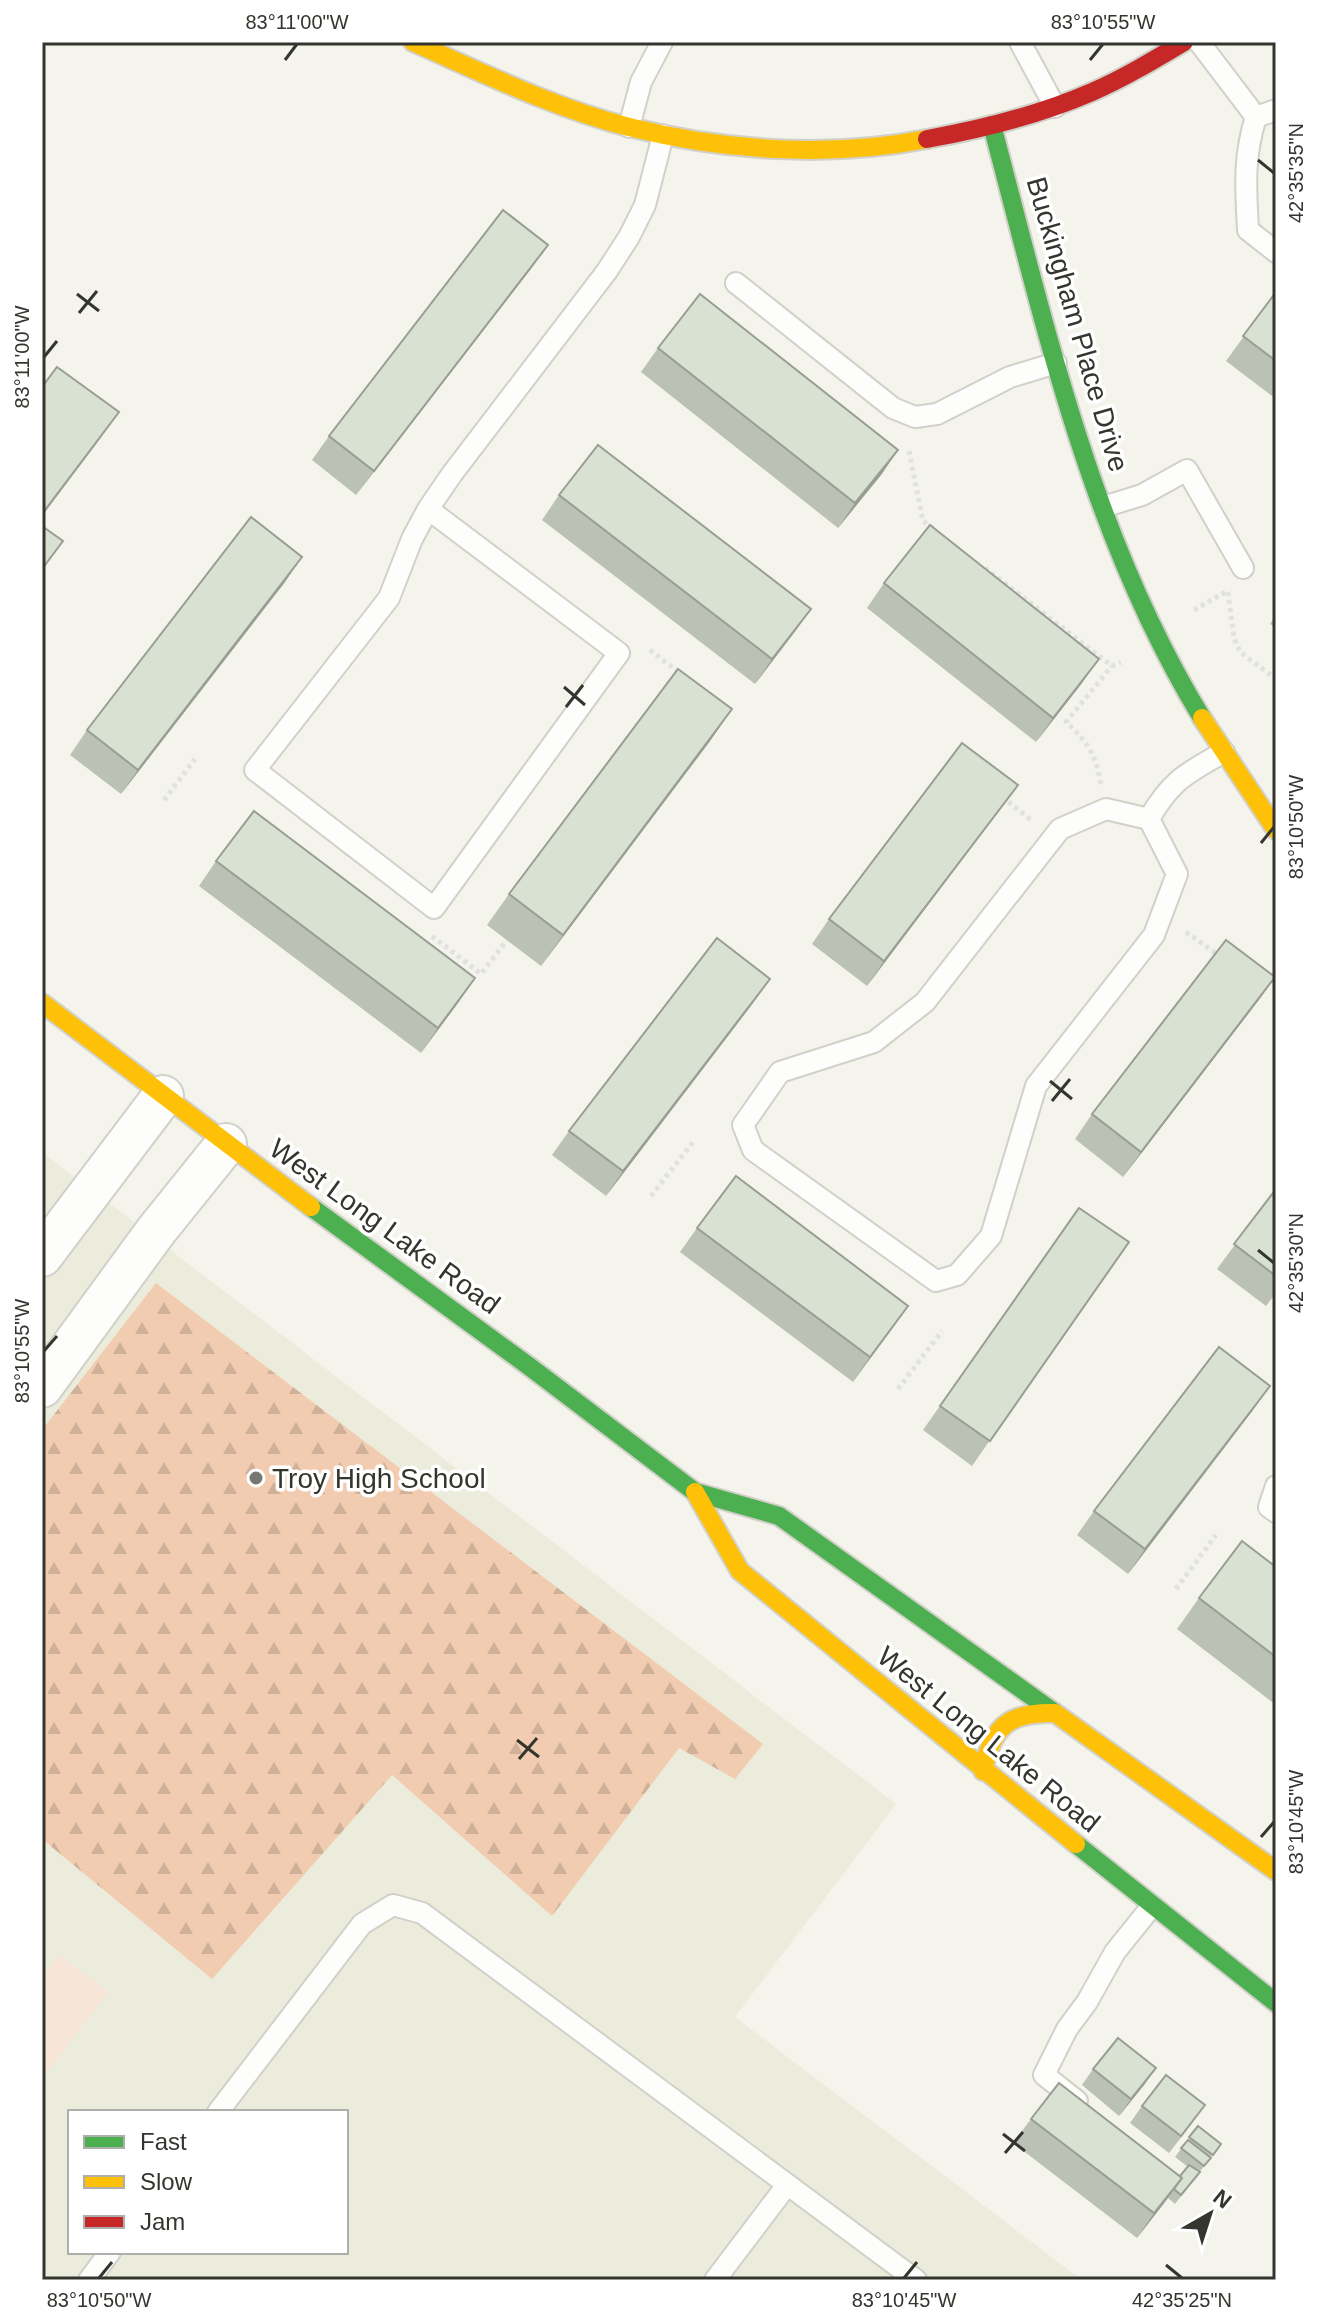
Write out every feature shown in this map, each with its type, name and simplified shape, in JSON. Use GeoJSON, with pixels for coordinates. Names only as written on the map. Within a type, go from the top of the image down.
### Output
{"type":"FeatureCollection","features":[{"type":"Feature","properties":{"kind":"main road"},"geometry":{"type":"LineString","coordinates":[[413,42],[534,95],[629,127],[718,145],[784,150],[909,142],[992,125],[1055,107],[1135,72],[1184,42]]}},
{"type":"Feature","properties":{"kind":"main road","name":"Buckingham Place Drive"},"geometry":{"type":"LineString","coordinates":[[992,125],[1071,420],[1128,574],[1156,634],[1224,752],[1276,830]]}},
{"type":"Feature","properties":{"kind":"main road","name":"West Long Lake Road"},"geometry":{"type":"LineString","coordinates":[[42,1003],[226,1144],[695,1492],[779,1516],[1276,1871]]}},
{"type":"Feature","properties":{"kind":"main road","name":"West Long Lake Road"},"geometry":{"type":"LineString","coordinates":[[695,1492],[740,1571],[983,1771],[1276,2003]]}},
{"type":"Feature","properties":{"kind":"main road"},"geometry":{"type":"LineString","coordinates":[[983,1771],[992,1738],[1003,1725],[1018,1715],[1054,1713]]}},
{"type":"Feature","properties":{"kind":"street"},"geometry":{"type":"LineString","coordinates":[[42,1256],[163,1096]]}},
{"type":"Feature","properties":{"kind":"street"},"geometry":{"type":"LineString","coordinates":[[42,1387],[156,1231],[226,1144]]}},
{"type":"Feature","properties":{"kind":"lane"},"geometry":{"type":"LineString","coordinates":[[629,127],[641,82],[662,42]]}},
{"type":"Feature","properties":{"kind":"lane"},"geometry":{"type":"LineString","coordinates":[[1020,42],[1055,107]]}},
{"type":"Feature","properties":{"kind":"lane"},"geometry":{"type":"LineString","coordinates":[[1199,42],[1256,117]]}},
{"type":"Feature","properties":{"kind":"lane"},"geometry":{"type":"LineString","coordinates":[[1256,117],[1276,110]]}},
{"type":"Feature","properties":{"kind":"lane"},"geometry":{"type":"LineString","coordinates":[[1256,117],[1248,142],[1245,175],[1248,230],[1276,252]]}},
{"type":"Feature","properties":{"kind":"lane"},"geometry":{"type":"LineString","coordinates":[[428,509],[619,653],[434,908],[255,770],[389,598],[412,539],[428,509],[607,271],[629,237],[645,205],[663,135]]}},
{"type":"Feature","properties":{"kind":"lane"},"geometry":{"type":"LineString","coordinates":[[736,283],[893,408],[915,417],[937,414],[1010,377],[1056,363]]}},
{"type":"Feature","properties":{"kind":"lane"},"geometry":{"type":"LineString","coordinates":[[1103,507],[1142,495],[1187,470],[1243,568]]}},
{"type":"Feature","properties":{"kind":"lane"},"geometry":{"type":"LineString","coordinates":[[1149,819],[1163,795],[1183,775],[1224,752]]}},
{"type":"Feature","properties":{"kind":"lane"},"geometry":{"type":"LineString","coordinates":[[1106,809],[1149,819],[1177,874],[1154,935],[1036,1086],[991,1236],[957,1275],[936,1281],[753,1150],[743,1125],[780,1072],[874,1042],[925,1002],[1060,829],[1106,809]]}},
{"type":"Feature","properties":{"kind":"lane"},"geometry":{"type":"LineString","coordinates":[[1276,1486],[1269,1507],[1276,1512]]}},
{"type":"Feature","properties":{"kind":"lane"},"geometry":{"type":"LineString","coordinates":[[220,2110],[362,1924],[393,1905],[422,1913],[916,2280]]}},
{"type":"Feature","properties":{"kind":"lane"},"geometry":{"type":"LineString","coordinates":[[1090,2111],[1044,2075],[1067,2029],[1087,2002],[1115,1952],[1152,1906]]}},
{"type":"Feature","properties":{"kind":"lane"},"geometry":{"type":"LineString","coordinates":[[715,2280],[787,2185]]}},
{"type":"Feature","properties":{"kind":"lane"},"geometry":{"type":"LineString","coordinates":[[89,2280],[108,2254]]}},
{"type":"Feature","properties":{"kind":"path"},"geometry":{"type":"LineString","coordinates":[[909,451],[923,521],[936,531]]}},
{"type":"Feature","properties":{"kind":"path"},"geometry":{"type":"LineString","coordinates":[[974,560],[1112,666]]}},
{"type":"Feature","properties":{"kind":"path"},"geometry":{"type":"LineString","coordinates":[[1194,610],[1228,590],[1234,638],[1240,652],[1276,679]]}},
{"type":"Feature","properties":{"kind":"path"},"geometry":{"type":"LineString","coordinates":[[650,650],[684,675]]}},
{"type":"Feature","properties":{"kind":"path"},"geometry":{"type":"LineString","coordinates":[[1094,754],[1066,722],[1112,666],[1121,662]]}},
{"type":"Feature","properties":{"kind":"path"},"geometry":{"type":"LineString","coordinates":[[164,800],[195,759]]}},
{"type":"Feature","properties":{"kind":"path"},"geometry":{"type":"LineString","coordinates":[[994,791],[1031,820]]}},
{"type":"Feature","properties":{"kind":"path"},"geometry":{"type":"LineString","coordinates":[[1186,932],[1230,963]]}},
{"type":"Feature","properties":{"kind":"path"},"geometry":{"type":"LineString","coordinates":[[431,936],[481,974],[507,940]]}},
{"type":"Feature","properties":{"kind":"path"},"geometry":{"type":"LineString","coordinates":[[651,1196],[693,1142]]}},
{"type":"Feature","properties":{"kind":"path"},"geometry":{"type":"LineString","coordinates":[[898,1389],[942,1331]]}},
{"type":"Feature","properties":{"kind":"path"},"geometry":{"type":"LineString","coordinates":[[1176,1589],[1216,1535]]}},
{"type":"Feature","properties":{"kind":"shaded area","name":"Troy High School"},"geometry":{"type":"Polygon","coordinates":[[[42,1152],[896,1804],[735,2017],[1082,2280],[42,2280],[42,1152]]]}},
{"type":"Feature","properties":{"kind":"shaded area"},"geometry":{"type":"Polygon","coordinates":[[[59,1955],[108,1992],[42,2079],[42,1978],[59,1955]]]}},
{"type":"Feature","properties":{"kind":"green space"},"geometry":{"type":"Polygon","coordinates":[[[156,1283],[763,1744],[735,1779],[679,1748],[552,1916],[392,1775],[212,1979],[42,1839],[42,1430],[156,1283]]]}},
{"type":"Feature","properties":{"kind":"building"},"geometry":{"type":"Polygon","coordinates":[[[503,210],[548,245],[374,471],[329,436],[503,210]]]}},
{"type":"Feature","properties":{"kind":"building"},"geometry":{"type":"Polygon","coordinates":[[[1276,292],[1276,361],[1243,336],[1276,292]]]}},
{"type":"Feature","properties":{"kind":"building"},"geometry":{"type":"Polygon","coordinates":[[[700,294],[898,450],[855,503],[658,348],[700,294]]]}},
{"type":"Feature","properties":{"kind":"building"},"geometry":{"type":"Polygon","coordinates":[[[57,367],[119,412],[42,514],[42,387],[57,367]]]}},
{"type":"Feature","properties":{"kind":"building"},"geometry":{"type":"Polygon","coordinates":[[[598,445],[811,609],[772,659],[559,495],[598,445]]]}},
{"type":"Feature","properties":{"kind":"building"},"geometry":{"type":"Polygon","coordinates":[[[251,517],[302,557],[138,770],[87,730],[251,517]]]}},
{"type":"Feature","properties":{"kind":"building"},"geometry":{"type":"Polygon","coordinates":[[[930,525],[1099,659],[1053,718],[884,583],[930,525]]]}},
{"type":"Feature","properties":{"kind":"building"},"geometry":{"type":"Polygon","coordinates":[[[42,526],[63,541],[42,569],[42,526]]]}},
{"type":"Feature","properties":{"kind":"building"},"geometry":{"type":"Polygon","coordinates":[[[678,669],[732,709],[563,935],[509,894],[678,669]]]}},
{"type":"Feature","properties":{"kind":"building"},"geometry":{"type":"Polygon","coordinates":[[[962,743],[1018,785],[884,961],[829,919],[962,743]]]}},
{"type":"Feature","properties":{"kind":"building"},"geometry":{"type":"Polygon","coordinates":[[[254,811],[475,978],[438,1028],[216,861],[254,811]]]}},
{"type":"Feature","properties":{"kind":"building"},"geometry":{"type":"Polygon","coordinates":[[[717,938],[770,979],[623,1171],[569,1131],[717,938]]]}},
{"type":"Feature","properties":{"kind":"building"},"geometry":{"type":"Polygon","coordinates":[[[1226,940],[1275,977],[1141,1152],[1092,1114],[1226,940]]]}},
{"type":"Feature","properties":{"kind":"building"},"geometry":{"type":"Polygon","coordinates":[[[736,1176],[908,1306],[870,1357],[697,1228],[736,1176]]]}},
{"type":"Feature","properties":{"kind":"building"},"geometry":{"type":"Polygon","coordinates":[[[1276,1189],[1276,1276],[1234,1244],[1276,1189]]]}},
{"type":"Feature","properties":{"kind":"building"},"geometry":{"type":"Polygon","coordinates":[[[1079,1208],[1129,1242],[990,1441],[940,1406],[1079,1208]]]}},
{"type":"Feature","properties":{"kind":"building"},"geometry":{"type":"Polygon","coordinates":[[[1219,1347],[1270,1386],[1145,1549],[1094,1511],[1219,1347]]]}},
{"type":"Feature","properties":{"kind":"building"},"geometry":{"type":"Polygon","coordinates":[[[1242,1541],[1276,1567],[1276,1657],[1199,1598],[1242,1541]]]}},
{"type":"Feature","properties":{"kind":"building"},"geometry":{"type":"Polygon","coordinates":[[[1118,2038],[1156,2068],[1131,2099],[1093,2069],[1118,2038]]]}},
{"type":"Feature","properties":{"kind":"building"},"geometry":{"type":"Polygon","coordinates":[[[1166,2075],[1205,2105],[1181,2136],[1142,2106],[1166,2075]]]}},
{"type":"Feature","properties":{"kind":"building"},"geometry":{"type":"Polygon","coordinates":[[[1059,2083],[1182,2178],[1154,2213],[1031,2119],[1059,2083]]]}},
{"type":"Feature","properties":{"kind":"building"},"geometry":{"type":"Polygon","coordinates":[[[1198,2126],[1221,2144],[1213,2155],[1189,2137],[1198,2126]]]}},
{"type":"Feature","properties":{"kind":"building"},"geometry":{"type":"Polygon","coordinates":[[[1188,2140],[1211,2158],[1204,2166],[1181,2148],[1188,2140]]]}},
{"type":"Feature","properties":{"kind":"building"},"geometry":{"type":"Polygon","coordinates":[[[1189,2165],[1200,2172],[1181,2195],[1174,2189],[1189,2165]]]}},
{"type":"Feature","properties":{"kind":"traffic: fast"},"geometry":{"type":"LineString","coordinates":[[992,125],[1053,354],[1101,504],[1163,649],[1202,718]]}},
{"type":"Feature","properties":{"kind":"traffic: fast"},"geometry":{"type":"LineString","coordinates":[[311,1207],[695,1492],[779,1516],[1055,1713]]}},
{"type":"Feature","properties":{"kind":"traffic: fast"},"geometry":{"type":"LineString","coordinates":[[1076,1844],[1276,2003]]}},
{"type":"Feature","properties":{"kind":"traffic: slow"},"geometry":{"type":"LineString","coordinates":[[413,42],[573,110],[629,127],[702,142],[815,150],[853,149],[927,139]]}},
{"type":"Feature","properties":{"kind":"traffic: slow"},"geometry":{"type":"LineString","coordinates":[[1202,718],[1276,830]]}},
{"type":"Feature","properties":{"kind":"traffic: slow"},"geometry":{"type":"LineString","coordinates":[[42,1003],[311,1207]]}},
{"type":"Feature","properties":{"kind":"traffic: slow"},"geometry":{"type":"LineString","coordinates":[[695,1492],[740,1571],[1076,1844]]}},
{"type":"Feature","properties":{"kind":"traffic: slow"},"geometry":{"type":"LineString","coordinates":[[983,1771],[991,1743],[1005,1725],[1025,1715],[1054,1713]]}},
{"type":"Feature","properties":{"kind":"traffic: slow"},"geometry":{"type":"LineString","coordinates":[[1055,1713],[1276,1871]]}},
{"type":"Feature","properties":{"kind":"traffic: jam"},"geometry":{"type":"LineString","coordinates":[[927,139],[1052,108],[1116,81],[1184,42]]}},
{"type":"Feature","properties":{"kind":"place","name":"Troy High School"},"geometry":{"type":"Point","coordinates":[256,1478]}}]}
